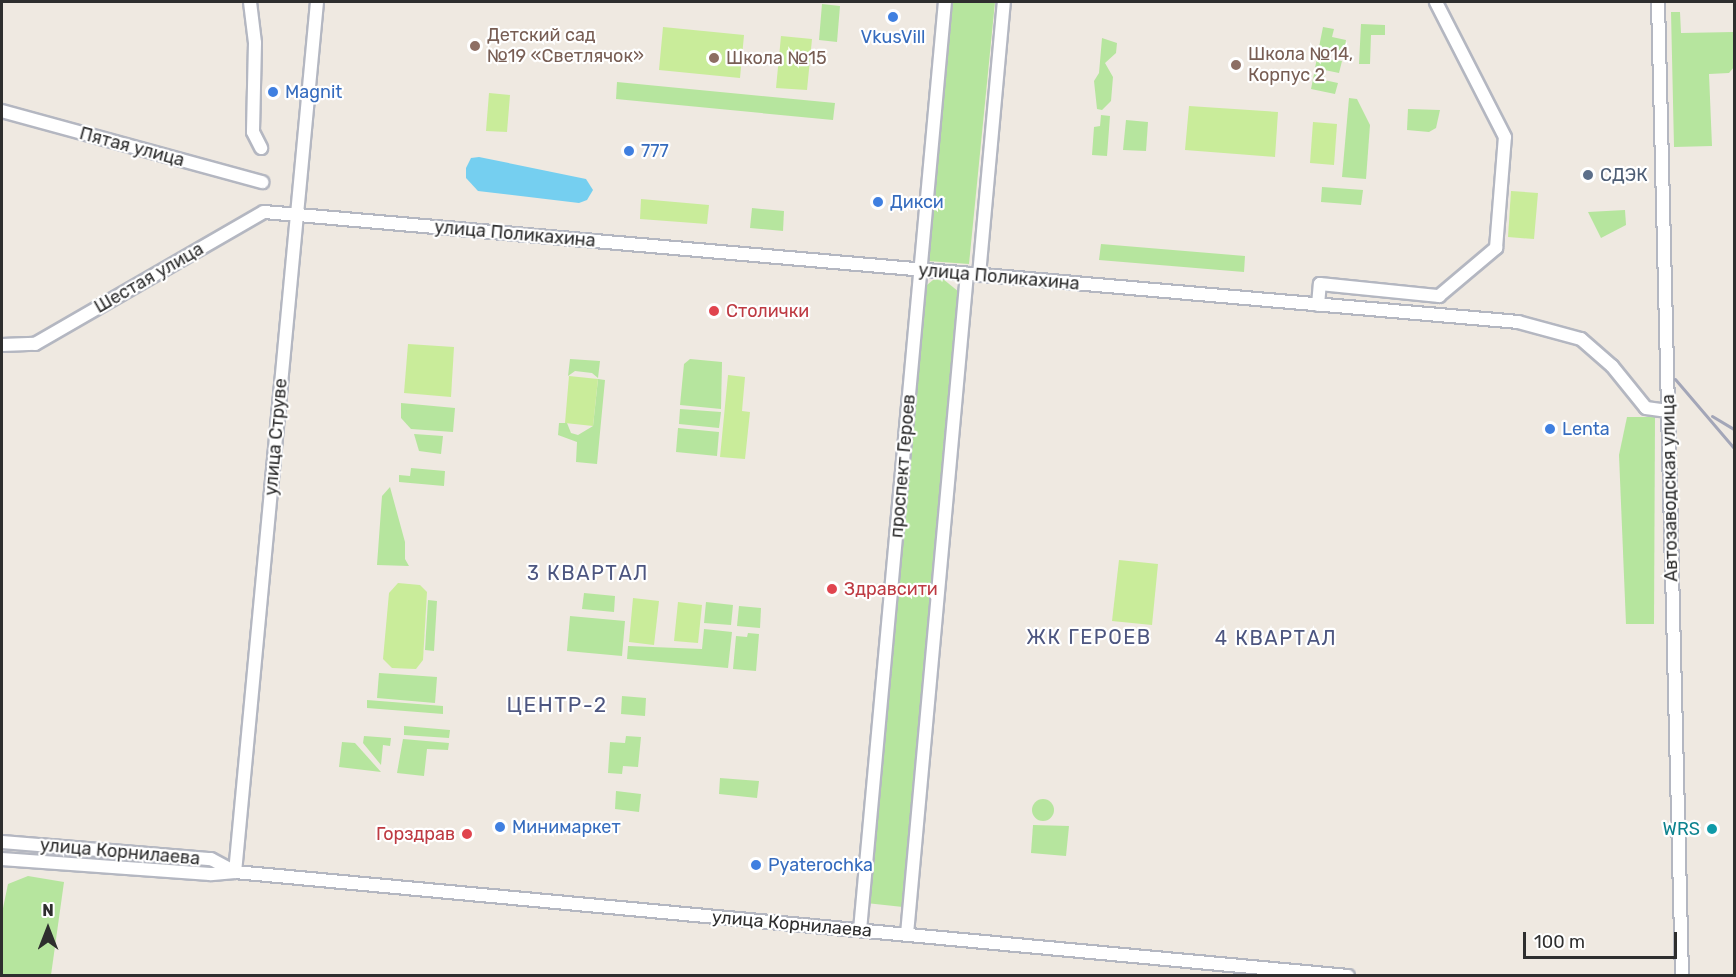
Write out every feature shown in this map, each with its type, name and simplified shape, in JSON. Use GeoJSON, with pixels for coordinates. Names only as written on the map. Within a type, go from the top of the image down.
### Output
{"type":"FeatureCollection","features":[{"type":"Feature","properties":{"kind":"street"},"geometry":{"type":"LineString","coordinates":[[250,2],[255,43],[253,132],[261,148]]}},
{"type":"Feature","properties":{"kind":"street","name":"улица Струве"},"geometry":{"type":"LineString","coordinates":[[235,872],[317,2]]}},
{"type":"Feature","properties":{"kind":"street","name":"проспект Героев"},"geometry":{"type":"LineString","coordinates":[[860,930],[945,2]]}},
{"type":"Feature","properties":{"kind":"street"},"geometry":{"type":"LineString","coordinates":[[907,934],[973,274],[1004,2]]}},
{"type":"Feature","properties":{"kind":"street"},"geometry":{"type":"LineString","coordinates":[[1318,305],[1320,284],[1439,296],[1496,248],[1505,137],[1436,2]]}},
{"type":"Feature","properties":{"kind":"street","name":"Автозаводская улица"},"geometry":{"type":"LineString","coordinates":[[1658,2],[1682,975]]}},
{"type":"Feature","properties":{"kind":"street","name":"Пятая улица"},"geometry":{"type":"LineString","coordinates":[[2,111],[262,182]]}},
{"type":"Feature","properties":{"kind":"street","name":"Шестая улица"},"geometry":{"type":"LineString","coordinates":[[2,345],[35,344],[264,212],[297,215]]}},
{"type":"Feature","properties":{"kind":"street","name":"улица Поликахина"},"geometry":{"type":"LineString","coordinates":[[297,215],[1518,322],[1565,331],[1598,352],[1646,408],[1668,411]]}},
{"type":"Feature","properties":{"kind":"street","name":"улица Корнилаева"},"geometry":{"type":"LineString","coordinates":[[2,842],[211,859],[235,872]]}},
{"type":"Feature","properties":{"kind":"street","name":"улица Корнилаева"},"geometry":{"type":"LineString","coordinates":[[2,859],[210,874],[235,872],[1348,975]]}},
{"type":"Feature","properties":{"kind":"green space"},"geometry":{"type":"Polygon","coordinates":[[[953,2],[995,2],[969,264],[928,261],[953,2]]]}},
{"type":"Feature","properties":{"kind":"green space"},"geometry":{"type":"Polygon","coordinates":[[[822,4],[840,6],[837,42],[819,40],[822,4]]]}},
{"type":"Feature","properties":{"kind":"green space"},"geometry":{"type":"Polygon","coordinates":[[[1671,12],[1680,12],[1681,33],[1734,32],[1734,67],[1729,73],[1709,74],[1712,146],[1674,147],[1671,12]]]}},
{"type":"Feature","properties":{"kind":"green space"},"geometry":{"type":"Polygon","coordinates":[[[1361,24],[1385,25],[1385,35],[1371,35],[1370,64],[1359,64],[1361,24]]]}},
{"type":"Feature","properties":{"kind":"green space"},"geometry":{"type":"Polygon","coordinates":[[[663,27],[744,35],[740,78],[659,70],[663,27]]]}},
{"type":"Feature","properties":{"kind":"green space"},"geometry":{"type":"Polygon","coordinates":[[[1323,27],[1334,29],[1332,37],[1346,40],[1344,52],[1319,47],[1323,27]]]}},
{"type":"Feature","properties":{"kind":"green space"},"geometry":{"type":"Polygon","coordinates":[[[781,36],[812,39],[807,90],[776,88],[781,36]]]}},
{"type":"Feature","properties":{"kind":"green space"},"geometry":{"type":"Polygon","coordinates":[[[1102,38],[1117,43],[1116,53],[1105,63],[1113,77],[1111,101],[1102,110],[1097,109],[1094,81],[1099,73],[1102,38]]]}},
{"type":"Feature","properties":{"kind":"green space"},"geometry":{"type":"Polygon","coordinates":[[[1319,48],[1330,50],[1328,59],[1342,61],[1339,73],[1315,68],[1319,48]]]}},
{"type":"Feature","properties":{"kind":"green space"},"geometry":{"type":"Polygon","coordinates":[[[1315,69],[1325,72],[1324,80],[1338,83],[1335,94],[1311,89],[1315,69]]]}},
{"type":"Feature","properties":{"kind":"green space"},"geometry":{"type":"Polygon","coordinates":[[[617,82],[835,103],[833,120],[616,99],[617,82]]]}},
{"type":"Feature","properties":{"kind":"green space"},"geometry":{"type":"Polygon","coordinates":[[[489,93],[510,95],[507,132],[486,131],[489,93]]]}},
{"type":"Feature","properties":{"kind":"green space"},"geometry":{"type":"Polygon","coordinates":[[[1349,98],[1357,99],[1370,125],[1366,179],[1342,177],[1349,98]]]}},
{"type":"Feature","properties":{"kind":"green space"},"geometry":{"type":"Polygon","coordinates":[[[1189,106],[1278,112],[1275,157],[1185,150],[1189,106]]]}},
{"type":"Feature","properties":{"kind":"green space"},"geometry":{"type":"Polygon","coordinates":[[[1408,109],[1440,110],[1436,128],[1429,132],[1407,130],[1408,109]]]}},
{"type":"Feature","properties":{"kind":"green space"},"geometry":{"type":"Polygon","coordinates":[[[1101,115],[1110,116],[1107,156],[1092,155],[1094,127],[1100,126],[1101,115]]]}},
{"type":"Feature","properties":{"kind":"green space"},"geometry":{"type":"Polygon","coordinates":[[[1126,120],[1148,122],[1146,151],[1123,150],[1126,120]]]}},
{"type":"Feature","properties":{"kind":"green space"},"geometry":{"type":"Polygon","coordinates":[[[1313,122],[1337,124],[1334,165],[1310,163],[1313,122]]]}},
{"type":"Feature","properties":{"kind":"green space"},"geometry":{"type":"Polygon","coordinates":[[[1322,187],[1363,190],[1361,205],[1321,202],[1322,187]]]}},
{"type":"Feature","properties":{"kind":"green space"},"geometry":{"type":"Polygon","coordinates":[[[1511,191],[1538,193],[1534,239],[1508,237],[1511,191]]]}},
{"type":"Feature","properties":{"kind":"green space"},"geometry":{"type":"Polygon","coordinates":[[[641,199],[709,205],[707,224],[640,219],[641,199]]]}},
{"type":"Feature","properties":{"kind":"green space"},"geometry":{"type":"Polygon","coordinates":[[[752,208],[784,211],[783,231],[750,228],[752,208]]]}},
{"type":"Feature","properties":{"kind":"green space"},"geometry":{"type":"Polygon","coordinates":[[[1625,210],[1626,225],[1601,238],[1588,212],[1625,210]]]}},
{"type":"Feature","properties":{"kind":"green space"},"geometry":{"type":"Polygon","coordinates":[[[1101,244],[1245,256],[1244,272],[1099,260],[1101,244]]]}},
{"type":"Feature","properties":{"kind":"green space"},"geometry":{"type":"Polygon","coordinates":[[[943,279],[959,292],[903,907],[866,903],[922,289],[933,280],[943,279]]]}},
{"type":"Feature","properties":{"kind":"green space"},"geometry":{"type":"Polygon","coordinates":[[[408,344],[454,347],[451,397],[404,393],[408,344]]]}},
{"type":"Feature","properties":{"kind":"green space"},"geometry":{"type":"Polygon","coordinates":[[[570,359],[600,361],[598,378],[592,373],[575,371],[568,376],[570,359]]]}},
{"type":"Feature","properties":{"kind":"green space"},"geometry":{"type":"Polygon","coordinates":[[[690,359],[722,362],[721,409],[680,405],[684,364],[690,359]]]}},
{"type":"Feature","properties":{"kind":"green space"},"geometry":{"type":"Polygon","coordinates":[[[728,375],[745,377],[742,411],[750,412],[745,459],[720,457],[728,375]]]}},
{"type":"Feature","properties":{"kind":"green space"},"geometry":{"type":"Polygon","coordinates":[[[569,376],[598,379],[593,426],[565,423],[569,376]]]}},
{"type":"Feature","properties":{"kind":"green space"},"geometry":{"type":"Polygon","coordinates":[[[598,379],[605,380],[597,464],[576,462],[577,442],[558,435],[559,423],[567,423],[571,433],[578,435],[593,426],[598,379]]]}},
{"type":"Feature","properties":{"kind":"green space"},"geometry":{"type":"Polygon","coordinates":[[[401,403],[455,408],[453,432],[411,429],[401,418],[401,403]]]}},
{"type":"Feature","properties":{"kind":"green space"},"geometry":{"type":"Polygon","coordinates":[[[680,409],[721,412],[719,428],[679,424],[680,409]]]}},
{"type":"Feature","properties":{"kind":"green space"},"geometry":{"type":"Polygon","coordinates":[[[1627,417],[1655,417],[1654,624],[1626,624],[1619,455],[1627,417]]]}},
{"type":"Feature","properties":{"kind":"green space"},"geometry":{"type":"Polygon","coordinates":[[[678,428],[719,432],[717,456],[676,452],[678,428]]]}},
{"type":"Feature","properties":{"kind":"green space"},"geometry":{"type":"Polygon","coordinates":[[[414,434],[443,436],[441,454],[419,451],[414,434]]]}},
{"type":"Feature","properties":{"kind":"green space"},"geometry":{"type":"Polygon","coordinates":[[[411,468],[445,471],[444,486],[399,482],[399,475],[410,476],[411,468]]]}},
{"type":"Feature","properties":{"kind":"green space"},"geometry":{"type":"Polygon","coordinates":[[[390,487],[405,542],[405,559],[409,566],[377,565],[382,496],[390,487]]]}},
{"type":"Feature","properties":{"kind":"green space"},"geometry":{"type":"Polygon","coordinates":[[[1119,560],[1158,564],[1152,625],[1112,621],[1119,560]]]}},
{"type":"Feature","properties":{"kind":"green space"},"geometry":{"type":"Polygon","coordinates":[[[398,583],[420,585],[427,592],[423,660],[416,669],[392,668],[383,659],[389,593],[398,583]]]}},
{"type":"Feature","properties":{"kind":"green space"},"geometry":{"type":"Polygon","coordinates":[[[584,593],[615,596],[614,612],[582,609],[584,593]]]}},
{"type":"Feature","properties":{"kind":"green space"},"geometry":{"type":"Polygon","coordinates":[[[633,598],[659,601],[654,645],[629,642],[633,598]]]}},
{"type":"Feature","properties":{"kind":"green space"},"geometry":{"type":"Polygon","coordinates":[[[428,600],[437,601],[434,651],[425,650],[428,600]]]}},
{"type":"Feature","properties":{"kind":"green space"},"geometry":{"type":"Polygon","coordinates":[[[678,602],[702,605],[698,643],[674,641],[678,602]]]}},
{"type":"Feature","properties":{"kind":"green space"},"geometry":{"type":"Polygon","coordinates":[[[706,602],[733,605],[731,625],[704,623],[706,602]]]}},
{"type":"Feature","properties":{"kind":"green space"},"geometry":{"type":"Polygon","coordinates":[[[739,606],[761,608],[760,628],[737,626],[739,606]]]}},
{"type":"Feature","properties":{"kind":"green space"},"geometry":{"type":"Polygon","coordinates":[[[570,616],[625,621],[622,656],[567,651],[570,616]]]}},
{"type":"Feature","properties":{"kind":"green space"},"geometry":{"type":"Polygon","coordinates":[[[704,629],[732,632],[728,668],[627,659],[628,646],[702,649],[704,629]]]}},
{"type":"Feature","properties":{"kind":"green space"},"geometry":{"type":"Polygon","coordinates":[[[748,633],[759,634],[756,671],[733,669],[736,636],[747,637],[748,633]]]}},
{"type":"Feature","properties":{"kind":"green space"},"geometry":{"type":"Polygon","coordinates":[[[379,673],[437,677],[435,703],[377,698],[379,673]]]}},
{"type":"Feature","properties":{"kind":"green space"},"geometry":{"type":"Polygon","coordinates":[[[622,696],[646,698],[645,716],[621,714],[622,696]]]}},
{"type":"Feature","properties":{"kind":"green space"},"geometry":{"type":"Polygon","coordinates":[[[367,700],[443,706],[443,714],[367,708],[367,700]]]}},
{"type":"Feature","properties":{"kind":"green space"},"geometry":{"type":"Polygon","coordinates":[[[404,726],[450,730],[449,738],[404,735],[404,726]]]}},
{"type":"Feature","properties":{"kind":"green space"},"geometry":{"type":"Polygon","coordinates":[[[364,736],[391,738],[390,746],[383,745],[381,765],[363,743],[364,736]]]}},
{"type":"Feature","properties":{"kind":"green space"},"geometry":{"type":"Polygon","coordinates":[[[626,736],[641,737],[638,767],[623,766],[622,774],[608,773],[610,742],[625,743],[626,736]]]}},
{"type":"Feature","properties":{"kind":"green space"},"geometry":{"type":"Polygon","coordinates":[[[403,739],[449,743],[448,750],[427,749],[424,776],[397,773],[403,739]]]}},
{"type":"Feature","properties":{"kind":"green space"},"geometry":{"type":"Polygon","coordinates":[[[342,742],[355,743],[381,772],[339,767],[342,742]]]}},
{"type":"Feature","properties":{"kind":"green space"},"geometry":{"type":"Polygon","coordinates":[[[720,778],[759,781],[757,798],[719,794],[720,778]]]}},
{"type":"Feature","properties":{"kind":"green space"},"geometry":{"type":"Polygon","coordinates":[[[616,791],[641,794],[639,812],[615,809],[616,791]]]}},
{"type":"Feature","properties":{"kind":"green space"},"geometry":{"type":"Polygon","coordinates":[[[1043,799],[1051,802],[1054,810],[1051,818],[1043,821],[1035,818],[1032,810],[1035,802],[1043,799]]]}},
{"type":"Feature","properties":{"kind":"green space"},"geometry":{"type":"Polygon","coordinates":[[[1033,825],[1069,826],[1066,856],[1031,853],[1033,825]]]}},
{"type":"Feature","properties":{"kind":"green space"},"geometry":{"type":"Polygon","coordinates":[[[28,876],[64,882],[51,975],[2,975],[2,913],[8,884],[28,876]]]}},
{"type":"Feature","properties":{"kind":"water"},"geometry":{"type":"Polygon","coordinates":[[[479,157],[586,179],[593,190],[587,200],[579,203],[478,191],[466,178],[466,168],[471,158],[479,157]]]}},
{"type":"Feature","properties":{"kind":"railway"},"geometry":{"type":"LineString","coordinates":[[1675,379],[1734,448]]}},
{"type":"Feature","properties":{"kind":"railway"},"geometry":{"type":"LineString","coordinates":[[1712,416],[1734,429]]}},
{"type":"Feature","properties":{"kind":"place","name":"VkusVill"},"geometry":{"type":"Point","coordinates":[893,17]}},
{"type":"Feature","properties":{"kind":"place","name":"Детский сад №19 «Светлячок»"},"geometry":{"type":"Point","coordinates":[475,46]}},
{"type":"Feature","properties":{"kind":"place","name":"Школа №15"},"geometry":{"type":"Point","coordinates":[714,58]}},
{"type":"Feature","properties":{"kind":"place","name":"Школа №14, Корпус 2"},"geometry":{"type":"Point","coordinates":[1236,65]}},
{"type":"Feature","properties":{"kind":"place","name":"Magnit"},"geometry":{"type":"Point","coordinates":[273,92]}},
{"type":"Feature","properties":{"kind":"place","name":"777"},"geometry":{"type":"Point","coordinates":[629,151]}},
{"type":"Feature","properties":{"kind":"place","name":"СДЭК"},"geometry":{"type":"Point","coordinates":[1588,175]}},
{"type":"Feature","properties":{"kind":"place","name":"Дикси"},"geometry":{"type":"Point","coordinates":[878,202]}},
{"type":"Feature","properties":{"kind":"place","name":"Столички"},"geometry":{"type":"Point","coordinates":[714,311]}},
{"type":"Feature","properties":{"kind":"place","name":"Lenta"},"geometry":{"type":"Point","coordinates":[1550,429]}},
{"type":"Feature","properties":{"kind":"place","name":"Здравсити"},"geometry":{"type":"Point","coordinates":[832,589]}},
{"type":"Feature","properties":{"kind":"place","name":"Минимаркет"},"geometry":{"type":"Point","coordinates":[500,827]}},
{"type":"Feature","properties":{"kind":"place","name":"WRS"},"geometry":{"type":"Point","coordinates":[1712,829]}},
{"type":"Feature","properties":{"kind":"place","name":"Горздрав"},"geometry":{"type":"Point","coordinates":[467,834]}},
{"type":"Feature","properties":{"kind":"place","name":"Pyaterochka"},"geometry":{"type":"Point","coordinates":[756,865]}},
{"type":"Feature","properties":{"kind":"district","name":"3 КВАРТАЛ"},"geometry":{"type":"Point","coordinates":[588,573]}},
{"type":"Feature","properties":{"kind":"district","name":"ЖК ГЕРОЕВ"},"geometry":{"type":"Point","coordinates":[1089,637]}},
{"type":"Feature","properties":{"kind":"district","name":"4 КВАРТАЛ"},"geometry":{"type":"Point","coordinates":[1276,638]}},
{"type":"Feature","properties":{"kind":"district","name":"ЦЕНТР-2"},"geometry":{"type":"Point","coordinates":[557,705]}}]}
